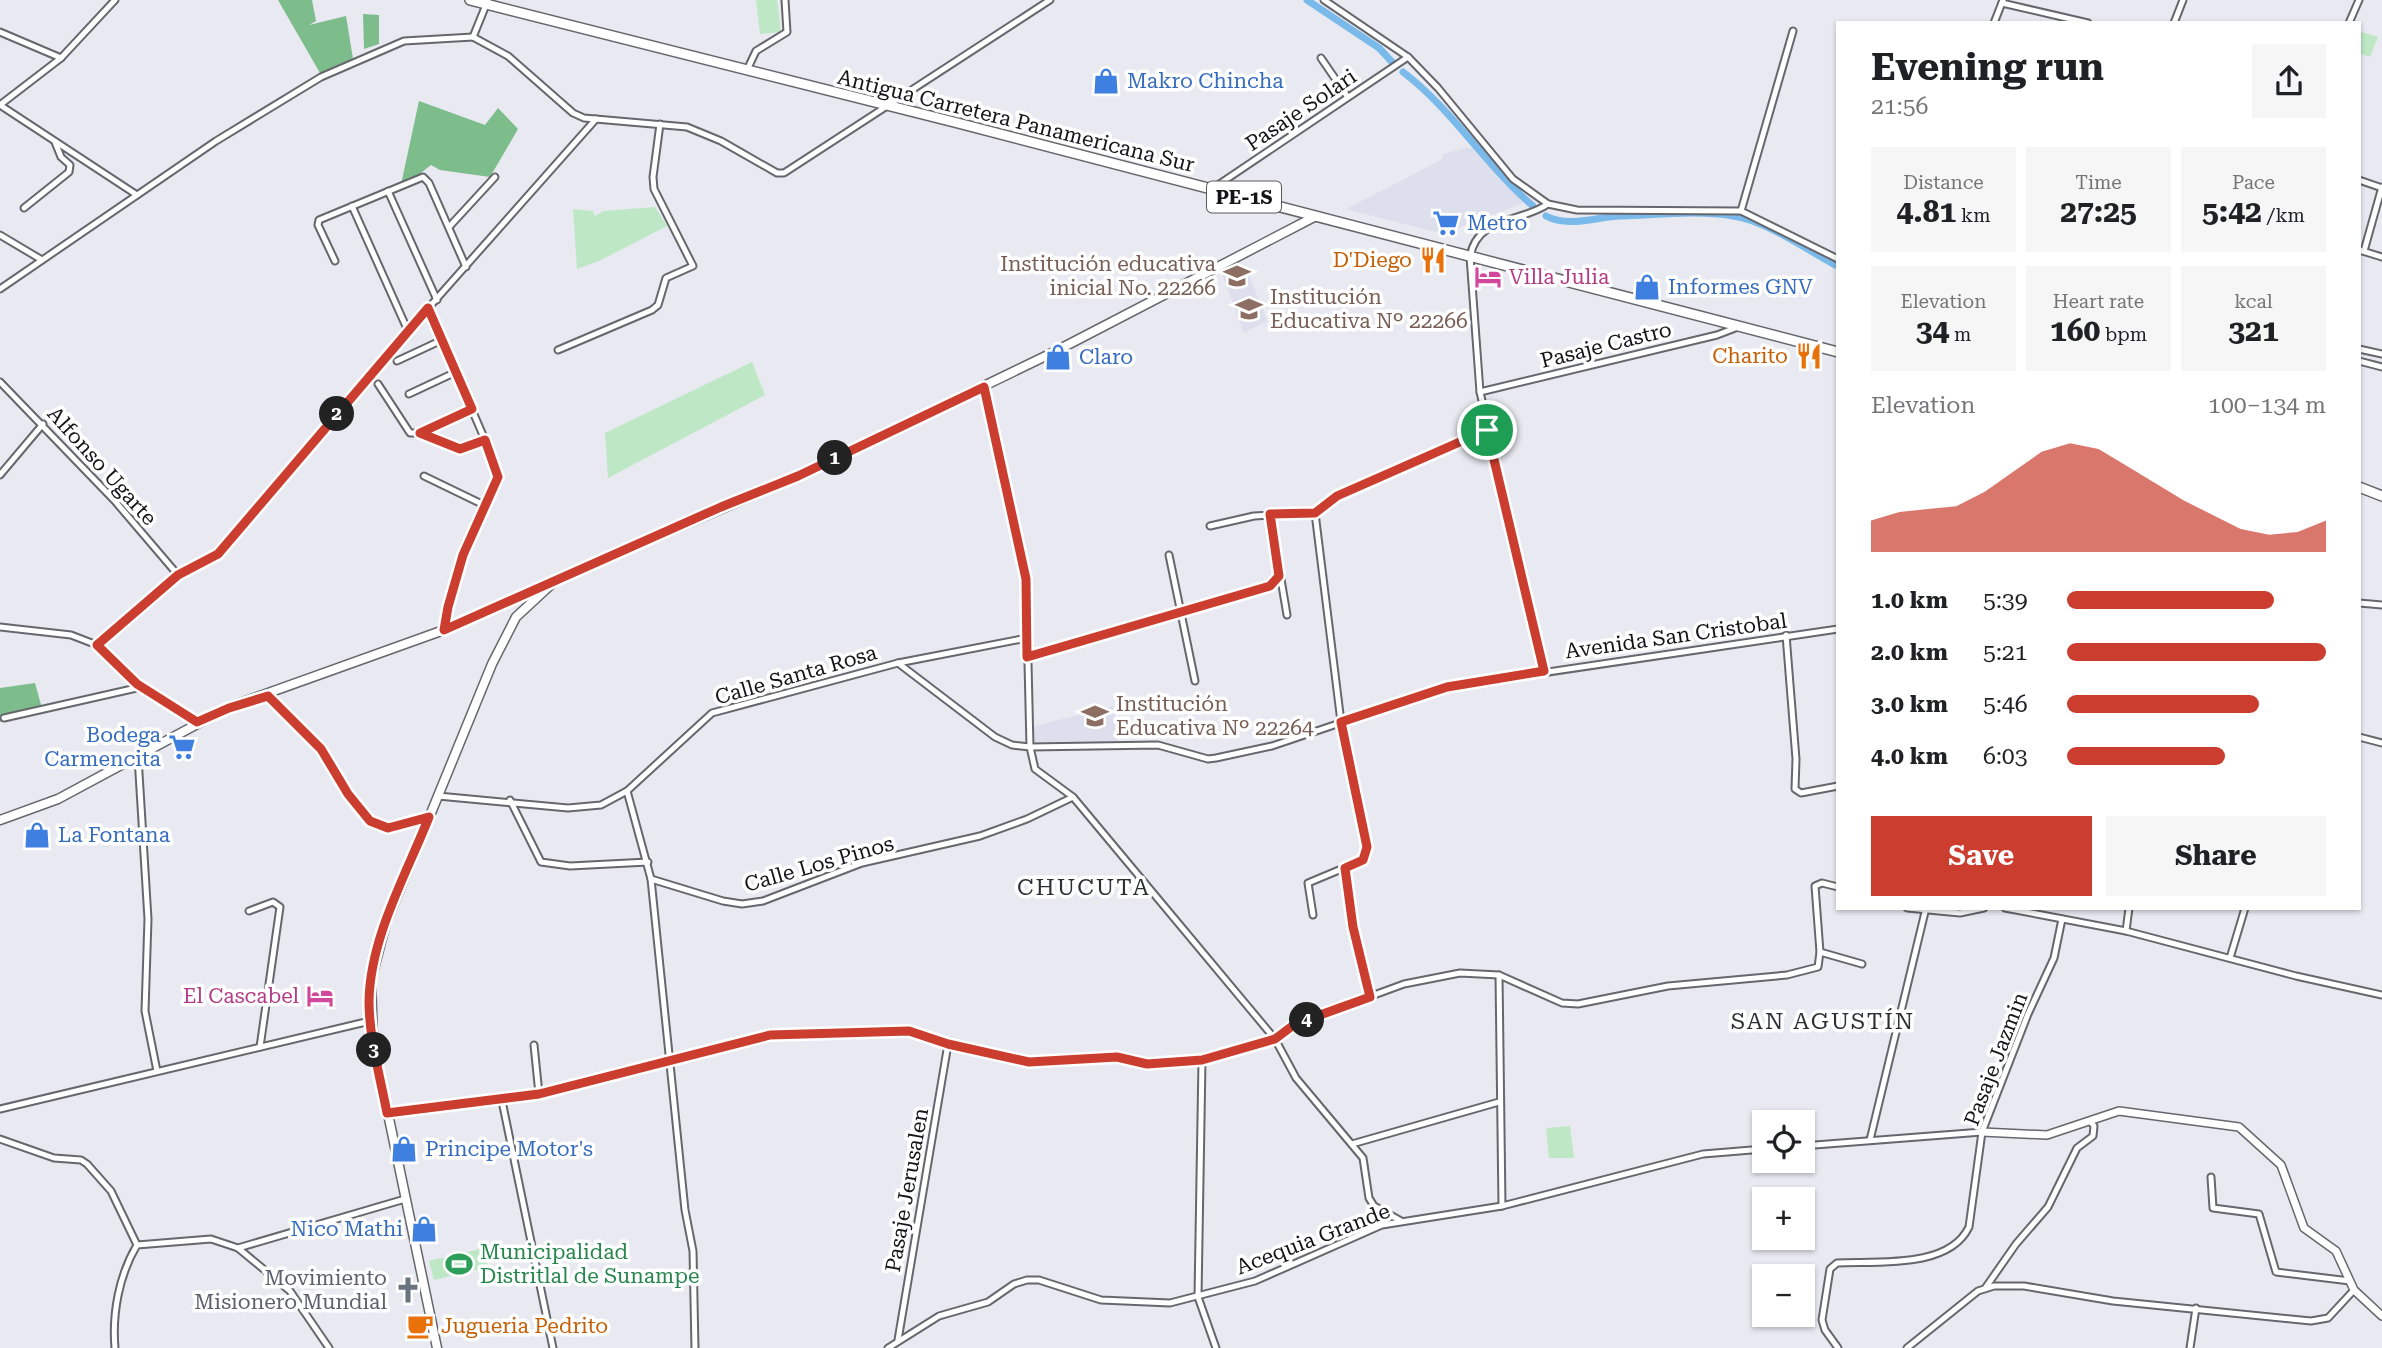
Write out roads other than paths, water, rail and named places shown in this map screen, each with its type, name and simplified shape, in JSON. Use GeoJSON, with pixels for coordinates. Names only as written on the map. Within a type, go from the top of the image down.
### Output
{"type":"FeatureCollection","features":[{"type":"Feature","properties":{"kind":"highway","name":"Antigua Carretera Panamericana Sur"},"geometry":{"type":"LineString","coordinates":[[470,0],[488,2],[1836,351]]}},
{"type":"Feature","properties":{"kind":"highway"},"geometry":{"type":"LineString","coordinates":[[2361,488],[2382,496]]}},
{"type":"Feature","properties":{"kind":"main road"},"geometry":{"type":"LineString","coordinates":[[0,820],[87,785],[197,722],[229,708],[444,630],[798,476],[984,387],[1316,216]]}},
{"type":"Feature","properties":{"kind":"main road"},"geometry":{"type":"LineString","coordinates":[[437,1348],[370,1021],[370,980],[378,946],[429,817],[513,622],[533,599],[556,580]]}},
{"type":"Feature","properties":{"kind":"main road"},"geometry":{"type":"LineString","coordinates":[[500,605],[508,609],[513,622]]}},
{"type":"Feature","properties":{"kind":"street"},"geometry":{"type":"LineString","coordinates":[[116,0],[61,58],[0,105],[137,195]]}},
{"type":"Feature","properties":{"kind":"street"},"geometry":{"type":"LineString","coordinates":[[747,70],[756,51],[787,32],[785,0]]}},
{"type":"Feature","properties":{"kind":"street"},"geometry":{"type":"LineString","coordinates":[[0,289],[216,141],[321,77],[404,41],[473,37],[508,56],[573,113],[596,119],[687,127],[720,141],[777,173],[784,173],[1037,3],[1050,0]]}},
{"type":"Feature","properties":{"kind":"street"},"geometry":{"type":"LineString","coordinates":[[1324,0],[1408,57],[1438,88],[1513,179],[1548,204],[1577,210],[1741,211],[1836,258]]}},
{"type":"Feature","properties":{"kind":"street"},"geometry":{"type":"LineString","coordinates":[[2175,21],[2182,0]]}},
{"type":"Feature","properties":{"kind":"street"},"geometry":{"type":"LineString","coordinates":[[2349,21],[2359,0]]}},
{"type":"Feature","properties":{"kind":"street"},"geometry":{"type":"LineString","coordinates":[[1995,21],[2002,1],[2080,21]]}},
{"type":"Feature","properties":{"kind":"street"},"geometry":{"type":"LineString","coordinates":[[473,37],[488,2]]}},
{"type":"Feature","properties":{"kind":"street"},"geometry":{"type":"LineString","coordinates":[[1741,211],[1793,31]]}},
{"type":"Feature","properties":{"kind":"street"},"geometry":{"type":"LineString","coordinates":[[0,32],[61,58]]}},
{"type":"Feature","properties":{"kind":"street","name":"Pasaje Solari"},"geometry":{"type":"LineString","coordinates":[[1212,189],[1408,57]]}},
{"type":"Feature","properties":{"kind":"street"},"geometry":{"type":"LineString","coordinates":[[1321,58],[1347,96]]}},
{"type":"Feature","properties":{"kind":"street"},"geometry":{"type":"LineString","coordinates":[[97,645],[178,575],[218,554],[408,331],[596,119]]}},
{"type":"Feature","properties":{"kind":"street"},"geometry":{"type":"LineString","coordinates":[[558,351],[656,308],[666,278],[693,266],[654,189],[660,124]]}},
{"type":"Feature","properties":{"kind":"street"},"geometry":{"type":"LineString","coordinates":[[24,208],[69,172],[70,165],[61,157],[55,142]]}},
{"type":"Feature","properties":{"kind":"street"},"geometry":{"type":"LineString","coordinates":[[335,261],[317,221],[420,177],[426,178],[466,267]]}},
{"type":"Feature","properties":{"kind":"street"},"geometry":{"type":"LineString","coordinates":[[449,227],[495,177]]}},
{"type":"Feature","properties":{"kind":"street"},"geometry":{"type":"LineString","coordinates":[[2361,181],[2382,187],[2361,251],[2382,257]]}},
{"type":"Feature","properties":{"kind":"street"},"geometry":{"type":"LineString","coordinates":[[388,191],[436,300]]}},
{"type":"Feature","properties":{"kind":"street"},"geometry":{"type":"LineString","coordinates":[[1544,671],[1480,393],[1470,257],[1472,244],[1486,229],[1535,213],[1548,204]]}},
{"type":"Feature","properties":{"kind":"street"},"geometry":{"type":"LineString","coordinates":[[352,206],[408,331]]}},
{"type":"Feature","properties":{"kind":"street"},"geometry":{"type":"LineString","coordinates":[[0,235],[42,260]]}},
{"type":"Feature","properties":{"kind":"street"},"geometry":{"type":"LineString","coordinates":[[428,308],[485,440],[498,477],[457,574],[444,630]]}},
{"type":"Feature","properties":{"kind":"street","name":"Pasaje Castro"},"geometry":{"type":"LineString","coordinates":[[1480,393],[1717,335],[1738,326]]}},
{"type":"Feature","properties":{"kind":"street"},"geometry":{"type":"LineString","coordinates":[[397,361],[442,340]]}},
{"type":"Feature","properties":{"kind":"street"},"geometry":{"type":"LineString","coordinates":[[2361,349],[2382,354]]}},
{"type":"Feature","properties":{"kind":"street"},"geometry":{"type":"LineString","coordinates":[[2361,362],[2382,367]]}},
{"type":"Feature","properties":{"kind":"street"},"geometry":{"type":"LineString","coordinates":[[409,394],[456,372]]}},
{"type":"Feature","properties":{"kind":"street","name":"Alfonso Ugarte"},"geometry":{"type":"LineString","coordinates":[[0,382],[114,500],[178,575]]}},
{"type":"Feature","properties":{"kind":"street"},"geometry":{"type":"LineString","coordinates":[[378,384],[407,431],[420,433],[460,449],[485,440]]}},
{"type":"Feature","properties":{"kind":"street"},"geometry":{"type":"LineString","coordinates":[[984,387],[1026,579],[1030,747],[1035,769],[1073,797],[1275,1039],[1296,1078],[1363,1158],[1369,1198],[1374,1206],[1401,1222]]}},
{"type":"Feature","properties":{"kind":"street"},"geometry":{"type":"LineString","coordinates":[[420,433],[472,409]]}},
{"type":"Feature","properties":{"kind":"street"},"geometry":{"type":"LineString","coordinates":[[0,475],[43,424]]}},
{"type":"Feature","properties":{"kind":"street"},"geometry":{"type":"LineString","coordinates":[[1210,526],[1270,514],[1315,513],[1337,496],[1487,430]]}},
{"type":"Feature","properties":{"kind":"street"},"geometry":{"type":"LineString","coordinates":[[424,477],[486,506]]}},
{"type":"Feature","properties":{"kind":"street"},"geometry":{"type":"LineString","coordinates":[[1313,915],[1308,883],[1363,860],[1367,847],[1341,722],[1315,513]]}},
{"type":"Feature","properties":{"kind":"street"},"geometry":{"type":"LineString","coordinates":[[1270,514],[1287,615]]}},
{"type":"Feature","properties":{"kind":"street"},"geometry":{"type":"LineString","coordinates":[[1169,555],[1195,681]]}},
{"type":"Feature","properties":{"kind":"street"},"geometry":{"type":"LineString","coordinates":[[1027,657],[1263,589],[1279,576]]}},
{"type":"Feature","properties":{"kind":"street"},"geometry":{"type":"LineString","coordinates":[[2361,603],[2382,605]]}},
{"type":"Feature","properties":{"kind":"street"},"geometry":{"type":"LineString","coordinates":[[0,627],[71,635],[97,645],[141,687],[197,722]]}},
{"type":"Feature","properties":{"kind":"street","name":"Avenida San Cristobal"},"geometry":{"type":"LineString","coordinates":[[898,663],[995,737],[1012,745],[1158,745],[1209,759],[1272,746],[1447,687],[1836,629]]}},
{"type":"Feature","properties":{"kind":"street"},"geometry":{"type":"LineString","coordinates":[[1786,635],[1797,759],[1795,789],[1801,793],[1836,786]]}},
{"type":"Feature","properties":{"kind":"street","name":"Calle Santa Rosa"},"geometry":{"type":"LineString","coordinates":[[438,796],[510,800],[568,808],[601,805],[627,791],[712,713],[898,663],[1027,638]]}},
{"type":"Feature","properties":{"kind":"street"},"geometry":{"type":"LineString","coordinates":[[4,718],[141,687]]}},
{"type":"Feature","properties":{"kind":"street"},"geometry":{"type":"LineString","coordinates":[[268,696],[321,749],[348,794],[370,821],[388,828],[429,817]]}},
{"type":"Feature","properties":{"kind":"street"},"geometry":{"type":"LineString","coordinates":[[2361,738],[2382,743]]}},
{"type":"Feature","properties":{"kind":"street"},"geometry":{"type":"LineString","coordinates":[[138,757],[148,919],[145,1011],[157,1071]]}},
{"type":"Feature","properties":{"kind":"street"},"geometry":{"type":"LineString","coordinates":[[627,791],[651,878],[685,1210],[693,1251],[695,1348]]}},
{"type":"Feature","properties":{"kind":"street","name":"Calle Los Pinos"},"geometry":{"type":"LineString","coordinates":[[651,878],[723,901],[743,904],[763,901],[862,863],[980,836],[1027,819],[1073,797]]}},
{"type":"Feature","properties":{"kind":"street"},"geometry":{"type":"LineString","coordinates":[[510,800],[541,862],[570,866],[648,862]]}},
{"type":"Feature","properties":{"kind":"street"},"geometry":{"type":"LineString","coordinates":[[1345,868],[1353,927],[1370,997]]}},
{"type":"Feature","properties":{"kind":"street"},"geometry":{"type":"LineString","coordinates":[[387,1113],[502,1101],[539,1094],[790,1032],[909,1031],[948,1044],[1029,1062],[1105,1057],[1147,1064],[1202,1060],[1275,1039],[1295,1024],[1404,984],[1460,973],[1499,975],[1562,1003],[1578,1004],[1668,986],[1787,975],[1818,967],[1820,952],[1814,890],[1816,885],[1822,883],[1836,886]]}},
{"type":"Feature","properties":{"kind":"street"},"geometry":{"type":"LineString","coordinates":[[249,911],[273,902],[280,907],[260,1047]]}},
{"type":"Feature","properties":{"kind":"street"},"geometry":{"type":"LineString","coordinates":[[1916,910],[1960,913],[1974,910]]}},
{"type":"Feature","properties":{"kind":"street"},"geometry":{"type":"LineString","coordinates":[[2015,910],[2126,931],[2382,995]]}},
{"type":"Feature","properties":{"kind":"street"},"geometry":{"type":"LineString","coordinates":[[2126,931],[2129,910]]}},
{"type":"Feature","properties":{"kind":"street"},"geometry":{"type":"LineString","coordinates":[[2230,958],[2244,910]]}},
{"type":"Feature","properties":{"kind":"street"},"geometry":{"type":"LineString","coordinates":[[1870,1140],[1925,912]]}},
{"type":"Feature","properties":{"kind":"street","name":"Pasaje Jazmin"},"geometry":{"type":"LineString","coordinates":[[1838,1348],[1825,1330],[1822,1320],[1830,1269],[1837,1263],[1918,1258],[1937,1254],[1965,1237],[1969,1227],[1982,1132],[2028,1013],[2054,958],[2062,919]]}},
{"type":"Feature","properties":{"kind":"street"},"geometry":{"type":"LineString","coordinates":[[1820,952],[1862,964]]}},
{"type":"Feature","properties":{"kind":"street"},"geometry":{"type":"LineString","coordinates":[[1499,975],[1502,1206]]}},
{"type":"Feature","properties":{"kind":"street"},"geometry":{"type":"LineString","coordinates":[[0,1109],[370,1021]]}},
{"type":"Feature","properties":{"kind":"street","name":"Pasaje Jerusalen"},"geometry":{"type":"LineString","coordinates":[[898,1340],[948,1044]]}},
{"type":"Feature","properties":{"kind":"street"},"geometry":{"type":"LineString","coordinates":[[534,1045],[539,1094]]}},
{"type":"Feature","properties":{"kind":"street"},"geometry":{"type":"LineString","coordinates":[[1202,1060],[1198,1297],[1216,1348]]}},
{"type":"Feature","properties":{"kind":"street"},"geometry":{"type":"LineString","coordinates":[[502,1101],[553,1348]]}},
{"type":"Feature","properties":{"kind":"street"},"geometry":{"type":"LineString","coordinates":[[1352,1144],[1499,1102]]}},
{"type":"Feature","properties":{"kind":"street"},"geometry":{"type":"LineString","coordinates":[[1815,1145],[1982,1132],[2047,1135],[2119,1111],[2232,1125],[2245,1130],[2281,1165],[2304,1228],[2336,1251],[2354,1290],[2382,1315]]}},
{"type":"Feature","properties":{"kind":"street"},"geometry":{"type":"LineString","coordinates":[[1907,1348],[1986,1287],[2016,1244],[2048,1207],[2077,1148],[2093,1136],[2094,1126],[2090,1121]]}},
{"type":"Feature","properties":{"kind":"street"},"geometry":{"type":"LineString","coordinates":[[0,1139],[54,1158],[87,1164],[111,1191],[137,1245]]}},
{"type":"Feature","properties":{"kind":"street","name":"Acequia Grande"},"geometry":{"type":"LineString","coordinates":[[888,1348],[939,1316],[988,1302],[1014,1284],[1027,1280],[1039,1280],[1101,1300],[1151,1304],[1198,1297],[1255,1281],[1382,1225],[1502,1206],[1703,1154],[1752,1150]]}},
{"type":"Feature","properties":{"kind":"street"},"geometry":{"type":"LineString","coordinates":[[2211,1177],[2213,1208],[2259,1214],[2276,1272],[2350,1282]]}},
{"type":"Feature","properties":{"kind":"street"},"geometry":{"type":"LineString","coordinates":[[238,1248],[405,1199]]}},
{"type":"Feature","properties":{"kind":"street"},"geometry":{"type":"LineString","coordinates":[[137,1245],[211,1239],[238,1248],[290,1292],[329,1348]]}},
{"type":"Feature","properties":{"kind":"street"},"geometry":{"type":"LineString","coordinates":[[115,1348],[115,1314],[128,1259],[137,1245]]}},
{"type":"Feature","properties":{"kind":"street"},"geometry":{"type":"LineString","coordinates":[[1986,1287],[2024,1286],[2113,1301],[2321,1320],[2333,1314],[2354,1290]]}},
{"type":"Feature","properties":{"kind":"street"},"geometry":{"type":"LineString","coordinates":[[2190,1348],[2196,1308]]}},
{"type":"Feature","properties":{"kind":"waterway"},"geometry":{"type":"LineString","coordinates":[[1307,0],[1379,48],[1392,62]]}},
{"type":"Feature","properties":{"kind":"waterway"},"geometry":{"type":"LineString","coordinates":[[1403,72],[1438,103],[1499,173],[1533,206]]}},
{"type":"Feature","properties":{"kind":"waterway"},"geometry":{"type":"LineString","coordinates":[[1546,216],[1573,222],[1677,213],[1733,216],[1772,229],[1835,265]]}},
{"type":"Feature","properties":{"kind":"place","name":"Makro Chincha"},"geometry":{"type":"Point","coordinates":[1106,81]}},
{"type":"Feature","properties":{"kind":"place","name":"Metro"},"geometry":{"type":"Point","coordinates":[1446,223]}},
{"type":"Feature","properties":{"kind":"place","name":"D'Diego"},"geometry":{"type":"Point","coordinates":[1433,260]}},
{"type":"Feature","properties":{"kind":"place","name":"Institución educativa inicial No. 22266"},"geometry":{"type":"Point","coordinates":[1237,276]}},
{"type":"Feature","properties":{"kind":"place","name":"Villa Julia"},"geometry":{"type":"Point","coordinates":[1488,277]}},
{"type":"Feature","properties":{"kind":"place","name":"Informes GNV"},"geometry":{"type":"Point","coordinates":[1647,287]}},
{"type":"Feature","properties":{"kind":"place","name":"Institución Educativa Nº 22266"},"geometry":{"type":"Point","coordinates":[1249,309]}},
{"type":"Feature","properties":{"kind":"place","name":"Charito"},"geometry":{"type":"Point","coordinates":[1809,356]}},
{"type":"Feature","properties":{"kind":"place","name":"Claro"},"geometry":{"type":"Point","coordinates":[1058,357]}},
{"type":"Feature","properties":{"kind":"place","name":"Institución Educativa Nº 22264"},"geometry":{"type":"Point","coordinates":[1095,716]}},
{"type":"Feature","properties":{"kind":"place","name":"Bodega Carmencita"},"geometry":{"type":"Point","coordinates":[182,747]}},
{"type":"Feature","properties":{"kind":"place","name":"La Fontana"},"geometry":{"type":"Point","coordinates":[37,835]}},
{"type":"Feature","properties":{"kind":"place","name":"El Cascabel"},"geometry":{"type":"Point","coordinates":[320,996]}},
{"type":"Feature","properties":{"kind":"place","name":"Principe Motor's"},"geometry":{"type":"Point","coordinates":[404,1149]}},
{"type":"Feature","properties":{"kind":"place","name":"Nico Mathi"},"geometry":{"type":"Point","coordinates":[424,1229]}},
{"type":"Feature","properties":{"kind":"place","name":"Municipalidad Distritlal de Sunampe"},"geometry":{"type":"Point","coordinates":[459,1264]}},
{"type":"Feature","properties":{"kind":"place","name":"Movimiento Misionero Mundial"},"geometry":{"type":"Point","coordinates":[408,1290]}},
{"type":"Feature","properties":{"kind":"place","name":"Jugueria Pedrito"},"geometry":{"type":"Point","coordinates":[420,1326]}},
{"type":"Feature","properties":{"kind":"district","name":"CHUCUTA"},"geometry":{"type":"Point","coordinates":[1084,887]}},
{"type":"Feature","properties":{"kind":"district","name":"SAN AGUSTÍN"},"geometry":{"type":"Point","coordinates":[1823,1021]}}]}
